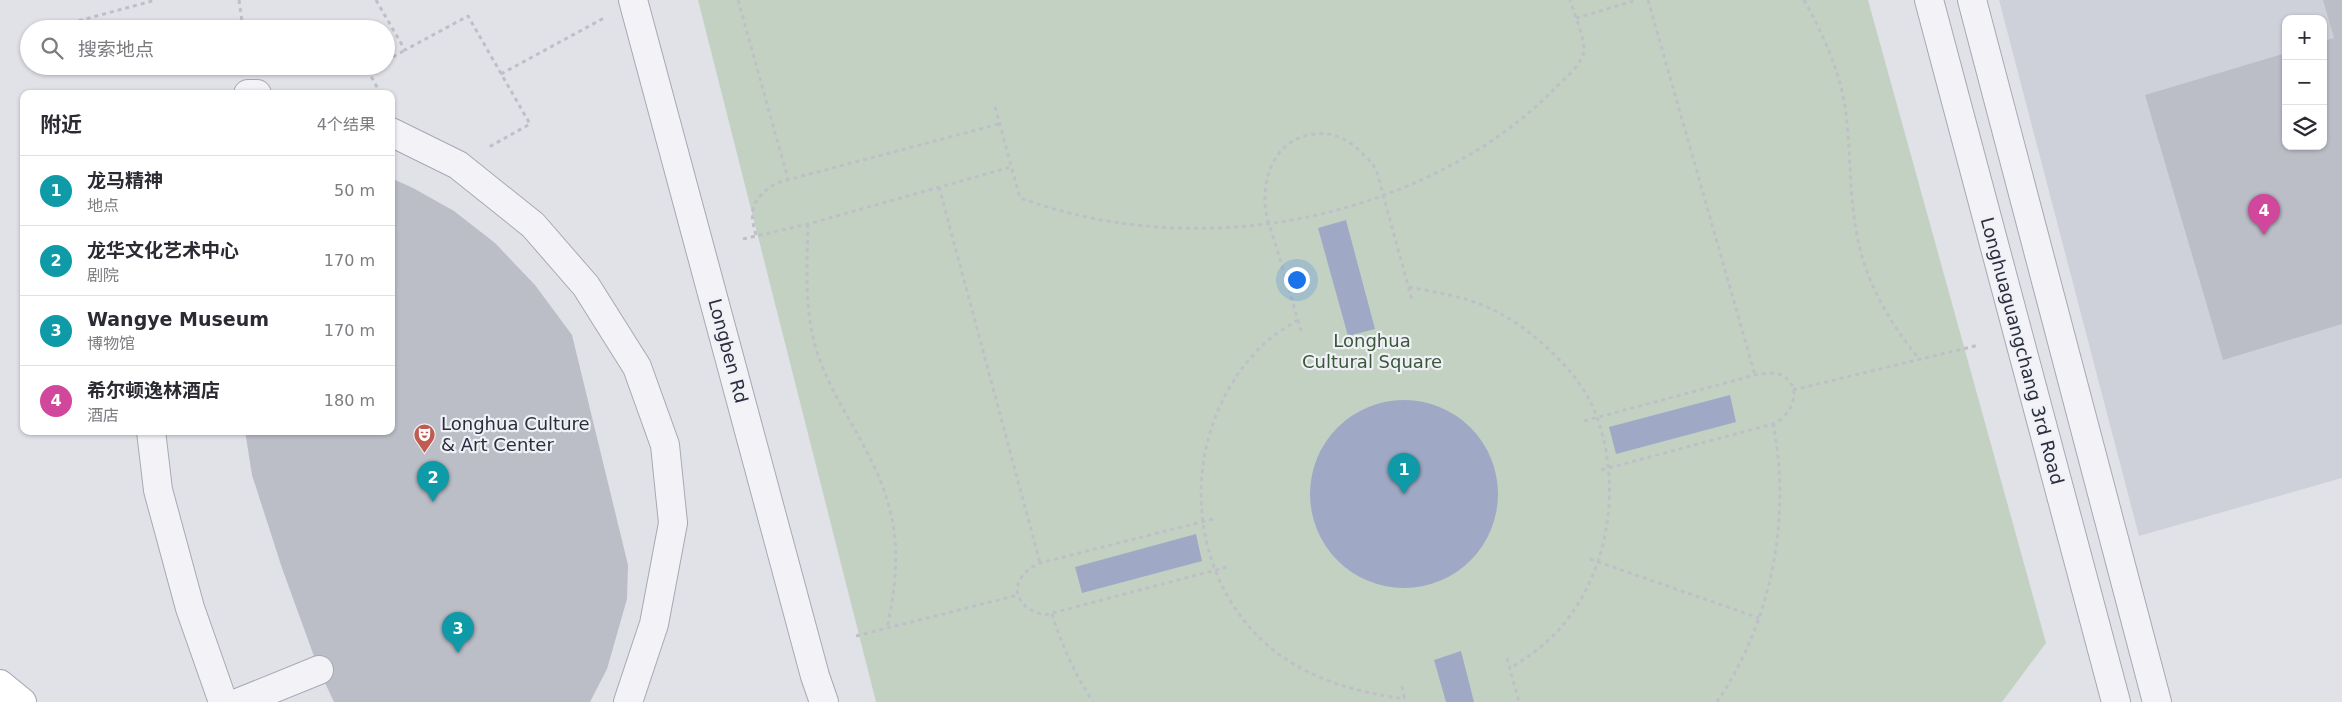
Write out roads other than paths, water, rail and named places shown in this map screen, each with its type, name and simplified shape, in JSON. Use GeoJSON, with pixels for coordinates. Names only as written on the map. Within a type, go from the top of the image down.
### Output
{"type":"FeatureCollection","features":[{"type":"Feature","properties":{"kind":"main road"},"geometry":{"type":"LineString","coordinates":[[0,684],[22,702]]}},
{"type":"Feature","properties":{"kind":"street","name":"Longhuaguangchang 3rd Road"},"geometry":{"type":"LineString","coordinates":[[1929,0],[2116,702]]}},
{"type":"Feature","properties":{"kind":"street"},"geometry":{"type":"LineString","coordinates":[[1972,0],[2157,702]]}},
{"type":"Feature","properties":{"kind":"street","name":"Longben Rd"},"geometry":{"type":"LineString","coordinates":[[633,1],[824,702]]}},
{"type":"Feature","properties":{"kind":"street"},"geometry":{"type":"LineString","coordinates":[[395,134],[458,165],[533,225],[586,286],[637,367],[665,445],[673,523],[654,624],[628,702]]}},
{"type":"Feature","properties":{"kind":"street"},"geometry":{"type":"LineString","coordinates":[[151,435],[158,490],[190,608],[223,702]]}},
{"type":"Feature","properties":{"kind":"street"},"geometry":{"type":"LineString","coordinates":[[240,702],[319,670]]}},
{"type":"Feature","properties":{"kind":"water"},"geometry":{"type":"Polygon","coordinates":[[[1346,220],[1375,329],[1348,336],[1318,228],[1346,220]]]}},
{"type":"Feature","properties":{"kind":"water"},"geometry":{"type":"Polygon","coordinates":[[[1730,395],[1736,422],[1616,454],[1609,427],[1730,395]]]}},
{"type":"Feature","properties":{"kind":"water"},"geometry":{"type":"Polygon","coordinates":[[[1413,400],[1440,407],[1471,427],[1491,458],[1497,476],[1497,512],[1491,530],[1471,561],[1440,581],[1422,587],[1395,588],[1386,587],[1360,577],[1344,567],[1331,554],[1317,530],[1311,512],[1310,485],[1311,476],[1321,450],[1331,434],[1344,421],[1368,407],[1386,401],[1413,400]]]}},
{"type":"Feature","properties":{"kind":"water"},"geometry":{"type":"Polygon","coordinates":[[[1196,534],[1202,561],[1082,593],[1075,567],[1196,534]]]}},
{"type":"Feature","properties":{"kind":"water"},"geometry":{"type":"Polygon","coordinates":[[[1461,651],[1474,702],[1446,702],[1434,660],[1461,651]]]}},
{"type":"Feature","properties":{"kind":"place","name":"希尔顿逸林酒店"},"geometry":{"type":"Point","coordinates":[2264,235]}},
{"type":"Feature","properties":{"kind":"place","name":"Longhua Culture & Art Center"},"geometry":{"type":"Point","coordinates":[425,453]}},
{"type":"Feature","properties":{"kind":"place","name":"龙马精神"},"geometry":{"type":"Point","coordinates":[1404,494]}},
{"type":"Feature","properties":{"kind":"place","name":"龙华文化艺术中心"},"geometry":{"type":"Point","coordinates":[433,502]}},
{"type":"Feature","properties":{"kind":"place","name":"Wangye Museum"},"geometry":{"type":"Point","coordinates":[458,653]}},
{"type":"Feature","properties":{"kind":"park label","name":"Longhua Cultural Square"},"geometry":{"type":"Point","coordinates":[1372,351]}}]}
